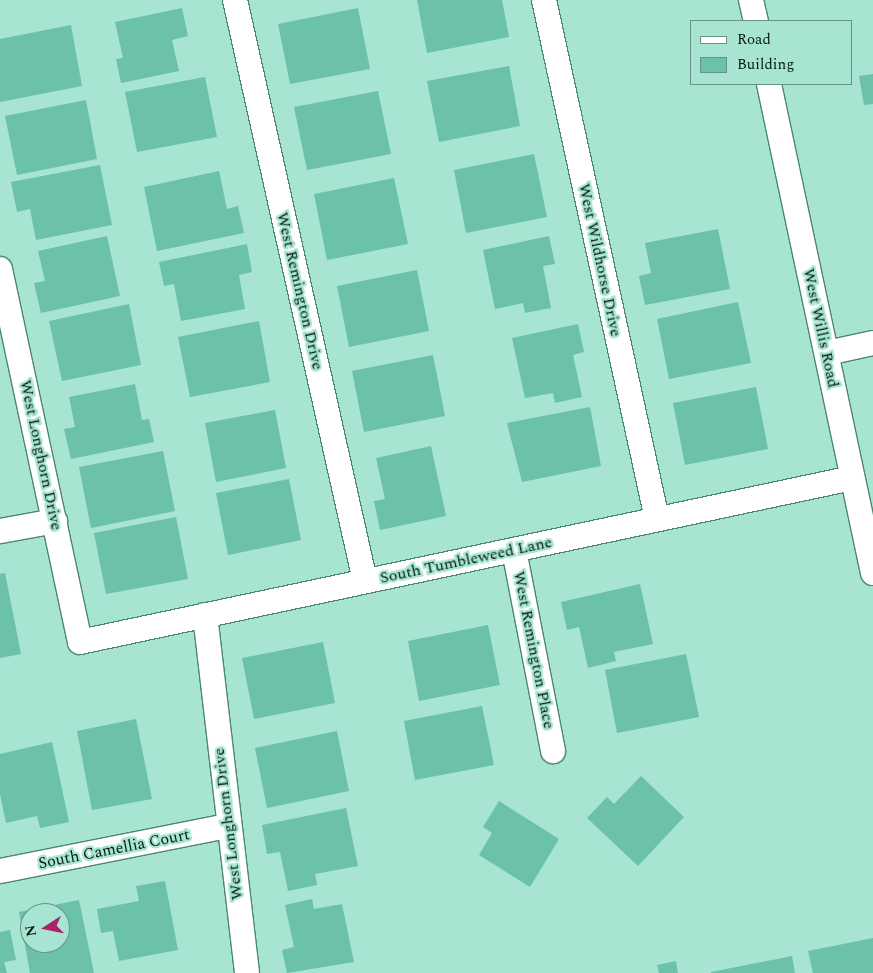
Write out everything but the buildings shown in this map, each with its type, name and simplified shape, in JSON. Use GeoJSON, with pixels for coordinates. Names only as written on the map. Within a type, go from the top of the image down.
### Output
{"type":"FeatureCollection","features":[{"type":"Feature","properties":{"kind":"street","name":"West Remington Drive"},"geometry":{"type":"LineString","coordinates":[[235,0],[365,582]]}},
{"type":"Feature","properties":{"kind":"street","name":"West Wildhorse Drive"},"geometry":{"type":"LineString","coordinates":[[544,0],[657,519]]}},
{"type":"Feature","properties":{"kind":"street"},"geometry":{"type":"LineString","coordinates":[[751,0],[756,20]]}},
{"type":"Feature","properties":{"kind":"street","name":"West Willis Road"},"geometry":{"type":"LineString","coordinates":[[769,85],[873,573]]}},
{"type":"Feature","properties":{"kind":"street","name":"West Longhorn Drive"},"geometry":{"type":"LineString","coordinates":[[0,269],[80,642]]}},
{"type":"Feature","properties":{"kind":"street"},"geometry":{"type":"LineString","coordinates":[[827,353],[873,343]]}},
{"type":"Feature","properties":{"kind":"street","name":"South Tumbleweed Lane"},"geometry":{"type":"LineString","coordinates":[[80,642],[852,478]]}},
{"type":"Feature","properties":{"kind":"street"},"geometry":{"type":"LineString","coordinates":[[0,531],[55,521]]}},
{"type":"Feature","properties":{"kind":"street","name":"West Remington Place"},"geometry":{"type":"LineString","coordinates":[[514,550],[553,751]]}},
{"type":"Feature","properties":{"kind":"street","name":"West Longhorn Drive"},"geometry":{"type":"LineString","coordinates":[[205,616],[227,826],[247,973]]}},
{"type":"Feature","properties":{"kind":"street","name":"South Camellia Court"},"geometry":{"type":"LineString","coordinates":[[0,871],[227,826]]}}]}
